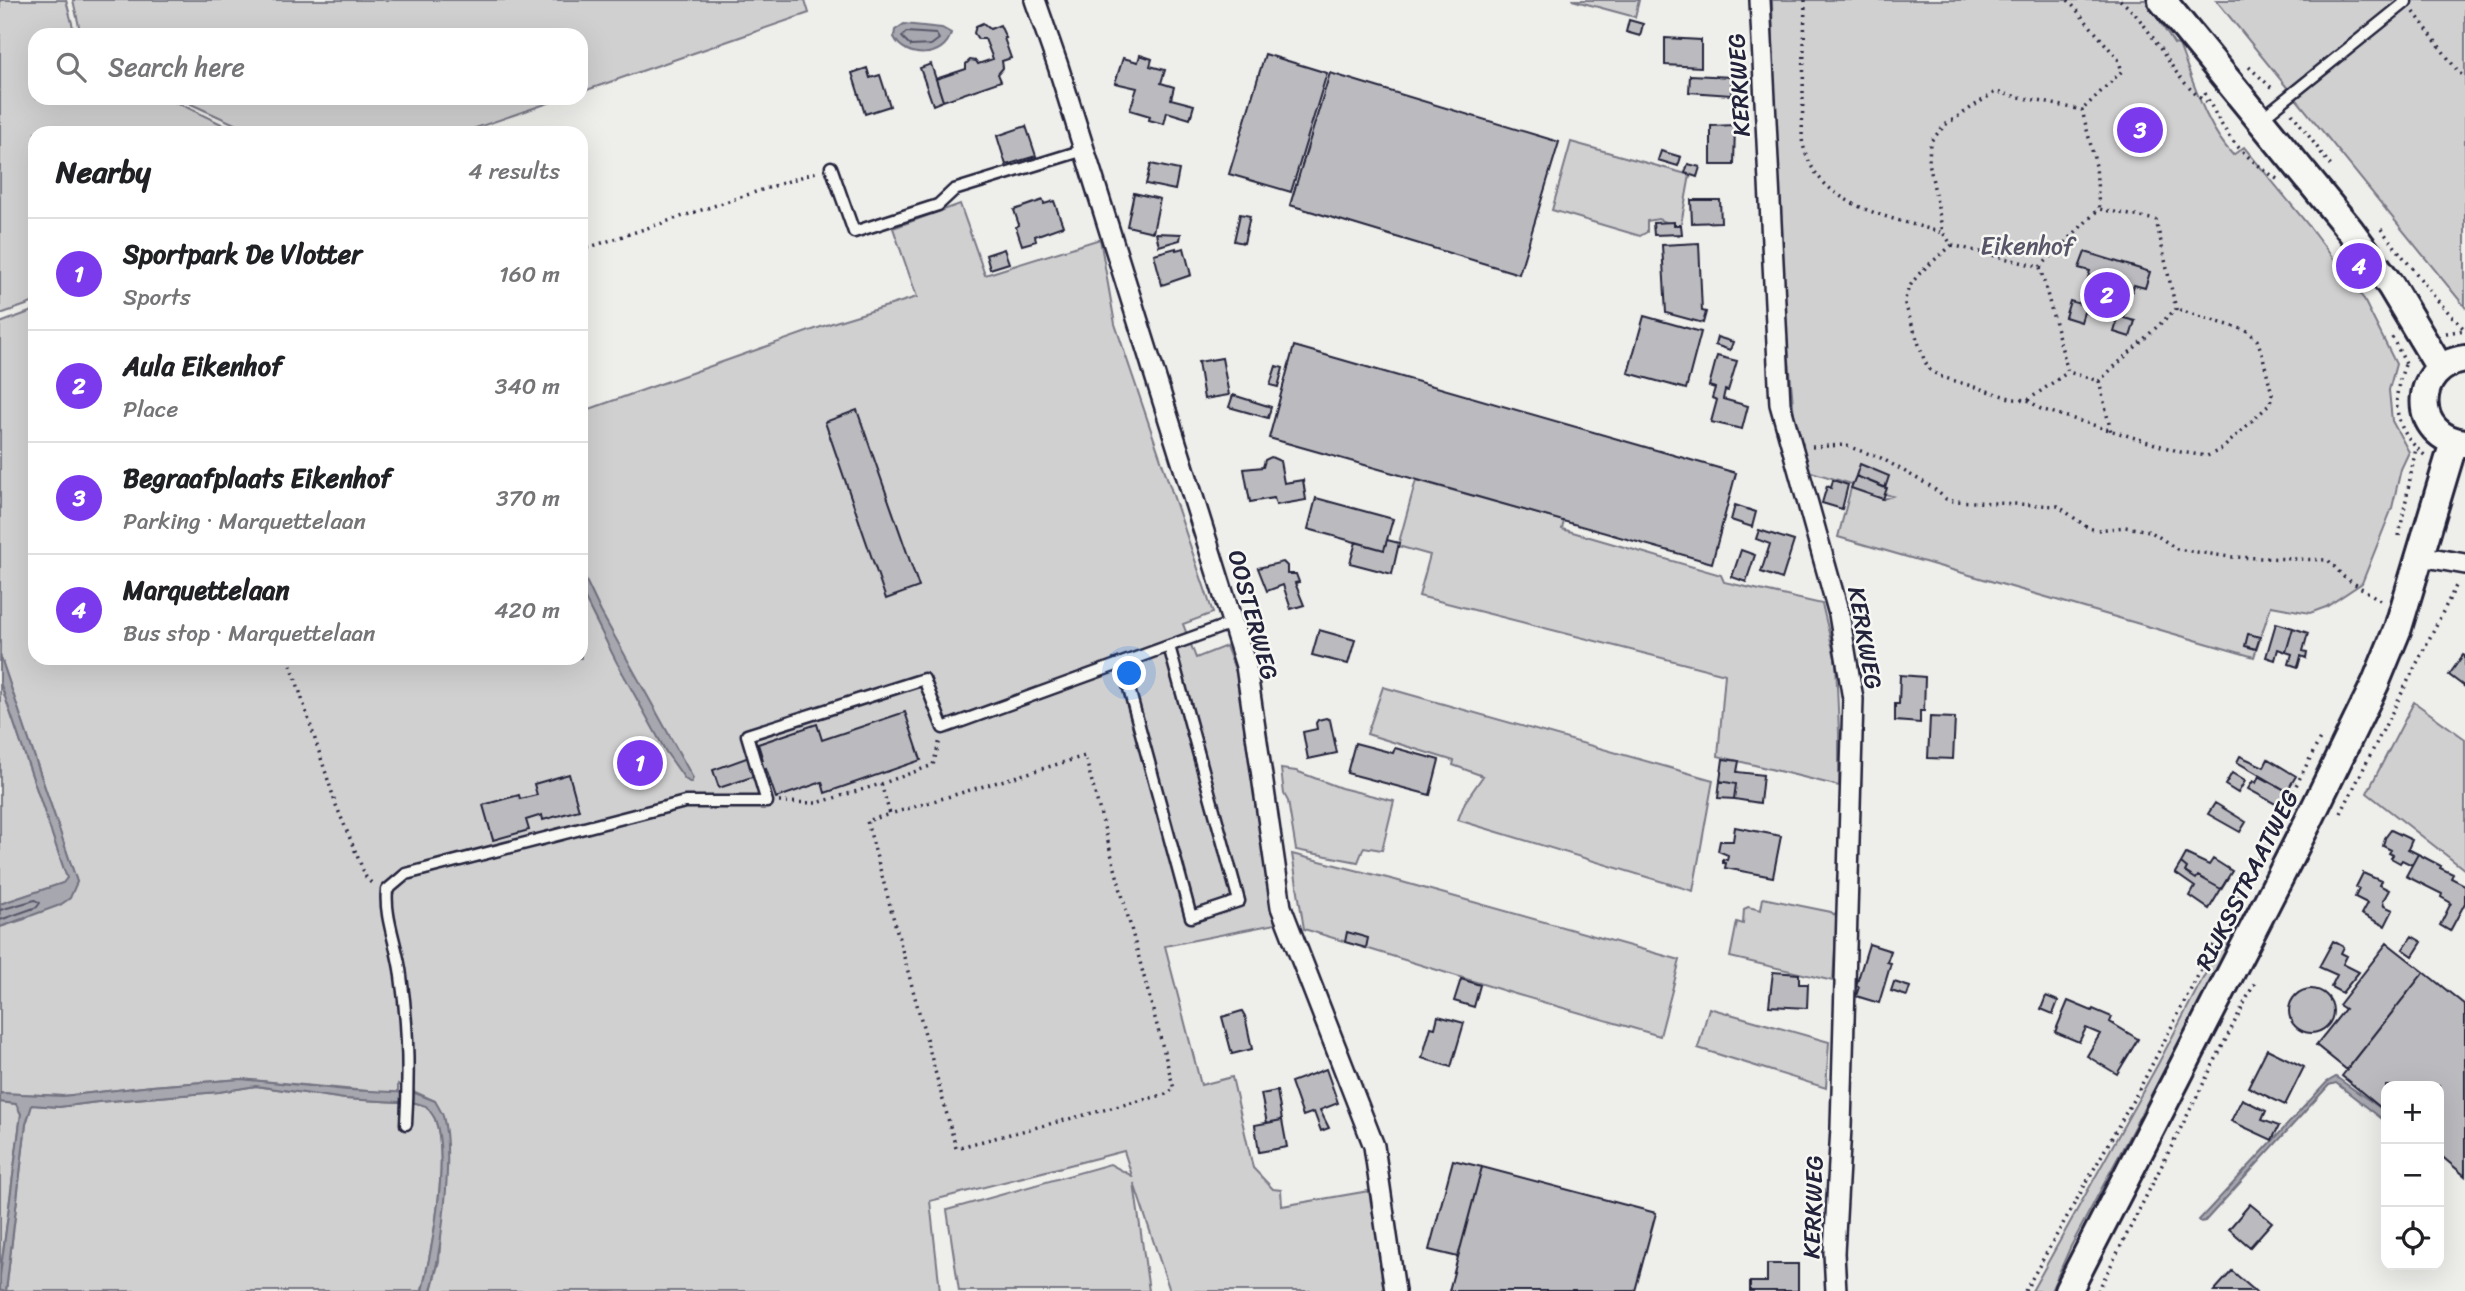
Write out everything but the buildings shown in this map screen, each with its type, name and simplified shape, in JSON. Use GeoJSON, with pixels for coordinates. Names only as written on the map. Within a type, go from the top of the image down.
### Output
{"type":"FeatureCollection","features":[{"type":"Feature","properties":{"kind":"main road"},"geometry":{"type":"LineString","coordinates":[[2162,0],[2358,241],[2391,286],[2440,368]]}},
{"type":"Feature","properties":{"kind":"main road"},"geometry":{"type":"LineString","coordinates":[[2460,442],[2440,435],[2430,423],[2425,409],[2424,393],[2430,379],[2440,368],[2454,360],[2465,359]]}},
{"type":"Feature","properties":{"kind":"main road","name":"RIJKSSTRAATWEG"},"geometry":{"type":"LineString","coordinates":[[2068,1291],[2366,704],[2398,628],[2409,549],[2460,442]]}},
{"type":"Feature","properties":{"kind":"street","name":"OOSTERWEG"},"geometry":{"type":"LineString","coordinates":[[1035,0],[1245,666],[1281,907],[1374,1146],[1395,1291]]}},
{"type":"Feature","properties":{"kind":"street","name":"KERKWEG"},"geometry":{"type":"LineString","coordinates":[[1760,0],[1780,404],[1839,614],[1853,699],[1841,1127],[1834,1253],[1836,1291]]}},
{"type":"Feature","properties":{"kind":"street"},"geometry":{"type":"LineString","coordinates":[[2409,549],[2462,572]]}},
{"type":"Feature","properties":{"kind":"lane"},"geometry":{"type":"LineString","coordinates":[[2259,120],[2405,1]]}},
{"type":"Feature","properties":{"kind":"lane"},"geometry":{"type":"LineString","coordinates":[[831,167],[854,232],[938,205],[954,190],[1084,150]]}},
{"type":"Feature","properties":{"kind":"lane"},"geometry":{"type":"LineString","coordinates":[[406,1124],[409,1074],[401,975],[386,897],[387,890],[406,874],[685,802],[767,802],[747,735],[923,679],[943,728],[1233,623]]}},
{"type":"Feature","properties":{"kind":"lane"},"geometry":{"type":"LineString","coordinates":[[1122,663],[1191,917],[1239,901],[1169,646]]}},
{"type":"Feature","properties":{"kind":"path"},"geometry":{"type":"LineString","coordinates":[[1805,0],[1802,139],[1805,154],[1816,174],[1832,190],[1857,207],[1943,233]]}},
{"type":"Feature","properties":{"kind":"path"},"geometry":{"type":"LineString","coordinates":[[2068,0],[2118,59],[2122,71],[2082,110]]}},
{"type":"Feature","properties":{"kind":"path"},"geometry":{"type":"LineString","coordinates":[[2120,0],[2150,33],[2181,80],[2211,105]]}},
{"type":"Feature","properties":{"kind":"path"},"geometry":{"type":"LineString","coordinates":[[2405,1],[2459,73],[2465,77]]}},
{"type":"Feature","properties":{"kind":"path"},"geometry":{"type":"LineString","coordinates":[[2040,267],[1952,245],[1943,233],[1929,162],[1930,142],[1945,125],[1995,92],[2082,110]]}},
{"type":"Feature","properties":{"kind":"path"},"geometry":{"type":"LineString","coordinates":[[2040,267],[2099,209],[2096,166],[2082,110]]}},
{"type":"Feature","properties":{"kind":"path"},"geometry":{"type":"LineString","coordinates":[[588,248],[831,167]]}},
{"type":"Feature","properties":{"kind":"path"},"geometry":{"type":"LineString","coordinates":[[2099,209],[2156,220],[2176,309]]}},
{"type":"Feature","properties":{"kind":"path"},"geometry":{"type":"LineString","coordinates":[[1952,245],[1917,278],[1904,296],[1930,370],[1939,376],[2012,399],[2028,400],[2041,410],[2111,432],[2181,452],[2207,456],[2221,449],[2270,404],[2272,394],[2262,353],[2257,340],[2248,331],[2176,309]]}},
{"type":"Feature","properties":{"kind":"path"},"geometry":{"type":"LineString","coordinates":[[2040,267],[2068,372]]}},
{"type":"Feature","properties":{"kind":"path"},"geometry":{"type":"LineString","coordinates":[[2099,381],[2176,309]]}},
{"type":"Feature","properties":{"kind":"path"},"geometry":{"type":"LineString","coordinates":[[2028,400],[2068,372]]}},
{"type":"Feature","properties":{"kind":"path"},"geometry":{"type":"LineString","coordinates":[[2068,372],[2099,381]]}},
{"type":"Feature","properties":{"kind":"path"},"geometry":{"type":"LineString","coordinates":[[2099,381],[2111,432]]}},
{"type":"Feature","properties":{"kind":"path"},"geometry":{"type":"LineString","coordinates":[[1793,448],[1843,445],[1855,447],[1881,457],[1933,487],[1946,499],[2058,506],[2088,528],[2097,530],[2125,527],[2150,531],[2177,549],[2230,556],[2328,559],[2344,577],[2385,603],[2389,592]]}},
{"type":"Feature","properties":{"kind":"path"},"geometry":{"type":"LineString","coordinates":[[2409,549],[2416,448]]}},
{"type":"Feature","properties":{"kind":"path"},"geometry":{"type":"LineString","coordinates":[[2337,819],[2462,572]]}},
{"type":"Feature","properties":{"kind":"path"},"geometry":{"type":"LineString","coordinates":[[291,665],[336,805],[366,877],[386,897]]}},
{"type":"Feature","properties":{"kind":"path","name":"RIJKSSTRAATWEG"},"geometry":{"type":"LineString","coordinates":[[2025,1291],[2141,1086],[2327,726]]}},
{"type":"Feature","properties":{"kind":"path"},"geometry":{"type":"LineString","coordinates":[[767,802],[817,803],[933,765],[943,728]]}},
{"type":"Feature","properties":{"kind":"path"},"geometry":{"type":"LineString","coordinates":[[1085,756],[1174,1089],[1166,1094],[956,1147],[867,821],[890,814],[1085,756]]}},
{"type":"Feature","properties":{"kind":"path"},"geometry":{"type":"LineString","coordinates":[[881,784],[890,814]]}},
{"type":"Feature","properties":{"kind":"path"},"geometry":{"type":"LineString","coordinates":[[2098,1291],[2260,972]]}},
{"type":"Feature","properties":{"kind":"green space"},"geometry":{"type":"Polygon","coordinates":[[[0,0],[66,0],[73,28],[28,28],[28,105],[182,105],[226,126],[28,126],[28,304],[0,314],[0,0]]]}},
{"type":"Feature","properties":{"kind":"green space"},"geometry":{"type":"Polygon","coordinates":[[[73,0],[805,0],[809,13],[588,90],[588,28],[79,28],[73,0]]]}},
{"type":"Feature","properties":{"kind":"green space"},"geometry":{"type":"Polygon","coordinates":[[[1572,0],[1639,0],[1635,17],[1572,0]]]}},
{"type":"Feature","properties":{"kind":"green space","name":"Eikenhof"},"geometry":{"type":"Polygon","coordinates":[[[1772,0],[2146,0],[2174,44],[2179,45],[2201,103],[2223,143],[2233,155],[2244,147],[2309,226],[2363,298],[2396,364],[2389,390],[2392,421],[2409,452],[2401,469],[2392,508],[2362,583],[2326,607],[2310,613],[2271,606],[2254,657],[1838,537],[1851,488],[1883,499],[1892,496],[1808,471],[1794,416],[1776,191],[1772,0]]]}},
{"type":"Feature","properties":{"kind":"green space"},"geometry":{"type":"Polygon","coordinates":[[[2216,0],[2465,0],[2465,307],[2216,0]]]}},
{"type":"Feature","properties":{"kind":"green space"},"geometry":{"type":"Polygon","coordinates":[[[193,105],[543,105],[481,126],[239,126],[193,105]]]}},
{"type":"Feature","properties":{"kind":"green space"},"geometry":{"type":"Polygon","coordinates":[[[1571,142],[1690,175],[1679,235],[1672,234],[1669,223],[1658,219],[1647,221],[1647,232],[1640,236],[1552,210],[1571,142]]]}},
{"type":"Feature","properties":{"kind":"green space"},"geometry":{"type":"Polygon","coordinates":[[[960,204],[985,275],[1100,239],[1115,324],[1213,613],[1183,624],[1196,658],[1226,646],[1239,680],[1275,924],[1165,946],[1201,1085],[1232,1077],[1253,1168],[1273,1189],[1281,1190],[1282,1206],[1369,1191],[1386,1291],[1170,1291],[1134,1183],[1149,1291],[959,1291],[947,1210],[1110,1164],[1132,1176],[1124,1151],[930,1201],[940,1291],[431,1291],[439,1261],[447,1149],[435,1101],[398,1084],[398,1094],[241,1079],[63,1096],[0,1093],[0,927],[25,919],[77,882],[0,655],[0,323],[28,313],[28,665],[588,665],[588,410],[835,322],[917,297],[893,228],[960,204]]]}},
{"type":"Feature","properties":{"kind":"green space"},"geometry":{"type":"Polygon","coordinates":[[[1416,480],[1564,521],[1562,529],[1721,575],[1724,582],[1822,604],[1836,662],[1839,786],[1718,756],[1725,674],[1419,596],[1430,555],[1398,546],[1416,480]]]}},
{"type":"Feature","properties":{"kind":"green space"},"geometry":{"type":"Polygon","coordinates":[[[0,682],[67,878],[63,883],[0,904],[0,682]]]}},
{"type":"Feature","properties":{"kind":"green space"},"geometry":{"type":"Polygon","coordinates":[[[1383,687],[1713,780],[1693,891],[1458,820],[1465,802],[1483,776],[1453,765],[1454,761],[1367,734],[1383,687]]]}},
{"type":"Feature","properties":{"kind":"green space"},"geometry":{"type":"Polygon","coordinates":[[[2414,702],[2465,739],[2465,870],[2367,793],[2414,702]]]}},
{"type":"Feature","properties":{"kind":"green space"},"geometry":{"type":"Polygon","coordinates":[[[1281,769],[1296,771],[1341,788],[1394,801],[1382,850],[1364,847],[1358,862],[1296,850],[1281,769]]]}},
{"type":"Feature","properties":{"kind":"green space"},"geometry":{"type":"Polygon","coordinates":[[[1292,854],[1680,960],[1660,1036],[1304,929],[1292,854]]]}},
{"type":"Feature","properties":{"kind":"green space"},"geometry":{"type":"Polygon","coordinates":[[[1763,898],[1831,912],[1837,917],[1833,981],[1730,957],[1737,922],[1743,924],[1744,909],[1748,907],[1761,910],[1763,898]]]}},
{"type":"Feature","properties":{"kind":"green space"},"geometry":{"type":"Polygon","coordinates":[[[2224,938],[2232,942],[2070,1248],[2051,1291],[2032,1291],[2158,1064],[2224,938]]]}},
{"type":"Feature","properties":{"kind":"green space"},"geometry":{"type":"Polygon","coordinates":[[[1709,1008],[1829,1042],[1826,1088],[1698,1048],[1709,1008]]]}},
{"type":"Feature","properties":{"kind":"green space"},"geometry":{"type":"Polygon","coordinates":[[[256,1086],[345,1099],[426,1105],[435,1119],[441,1157],[438,1204],[422,1291],[6,1291],[26,1124],[32,1105],[59,1107],[256,1086]]]}},
{"type":"Feature","properties":{"kind":"green space"},"geometry":{"type":"Polygon","coordinates":[[[0,1102],[16,1104],[21,1114],[0,1276],[0,1102]]]}},
{"type":"Feature","properties":{"kind":"water"},"geometry":{"type":"Polygon","coordinates":[[[904,24],[942,28],[951,33],[941,48],[933,52],[915,53],[899,44],[894,37],[895,30],[904,24]]]}},
{"type":"Feature","properties":{"kind":"water"},"geometry":{"type":"Polygon","coordinates":[[[588,585],[693,778],[691,783],[685,779],[666,752],[588,605],[588,585]]]}},
{"type":"Feature","properties":{"kind":"water"},"geometry":{"type":"Polygon","coordinates":[[[0,655],[77,882],[70,898],[60,905],[0,927],[0,904],[63,883],[67,878],[0,682],[0,655]]]}},
{"type":"Feature","properties":{"kind":"water"},"geometry":{"type":"Polygon","coordinates":[[[2336,1077],[2381,1108],[2381,1118],[2336,1083],[2329,1085],[2205,1221],[2201,1222],[2199,1220],[2327,1082],[2336,1077]]]}},
{"type":"Feature","properties":{"kind":"water"},"geometry":{"type":"Polygon","coordinates":[[[241,1079],[347,1090],[415,1093],[435,1101],[443,1116],[446,1133],[447,1178],[439,1252],[431,1291],[422,1291],[438,1204],[441,1157],[435,1119],[426,1106],[416,1103],[345,1099],[256,1086],[59,1107],[32,1105],[26,1124],[6,1291],[0,1291],[21,1114],[16,1104],[0,1102],[0,1093],[63,1096],[241,1079]]]}},
{"type":"Feature","properties":{"kind":"place","name":"Begraafplaats Eikenhof"},"geometry":{"type":"Point","coordinates":[2140,130]}},
{"type":"Feature","properties":{"kind":"place","name":"Marquettelaan"},"geometry":{"type":"Point","coordinates":[2359,266]}},
{"type":"Feature","properties":{"kind":"place","name":"Aula Eikenhof"},"geometry":{"type":"Point","coordinates":[2107,295]}},
{"type":"Feature","properties":{"kind":"place","name":"Sportpark De Vlotter"},"geometry":{"type":"Point","coordinates":[640,763]}}]}
